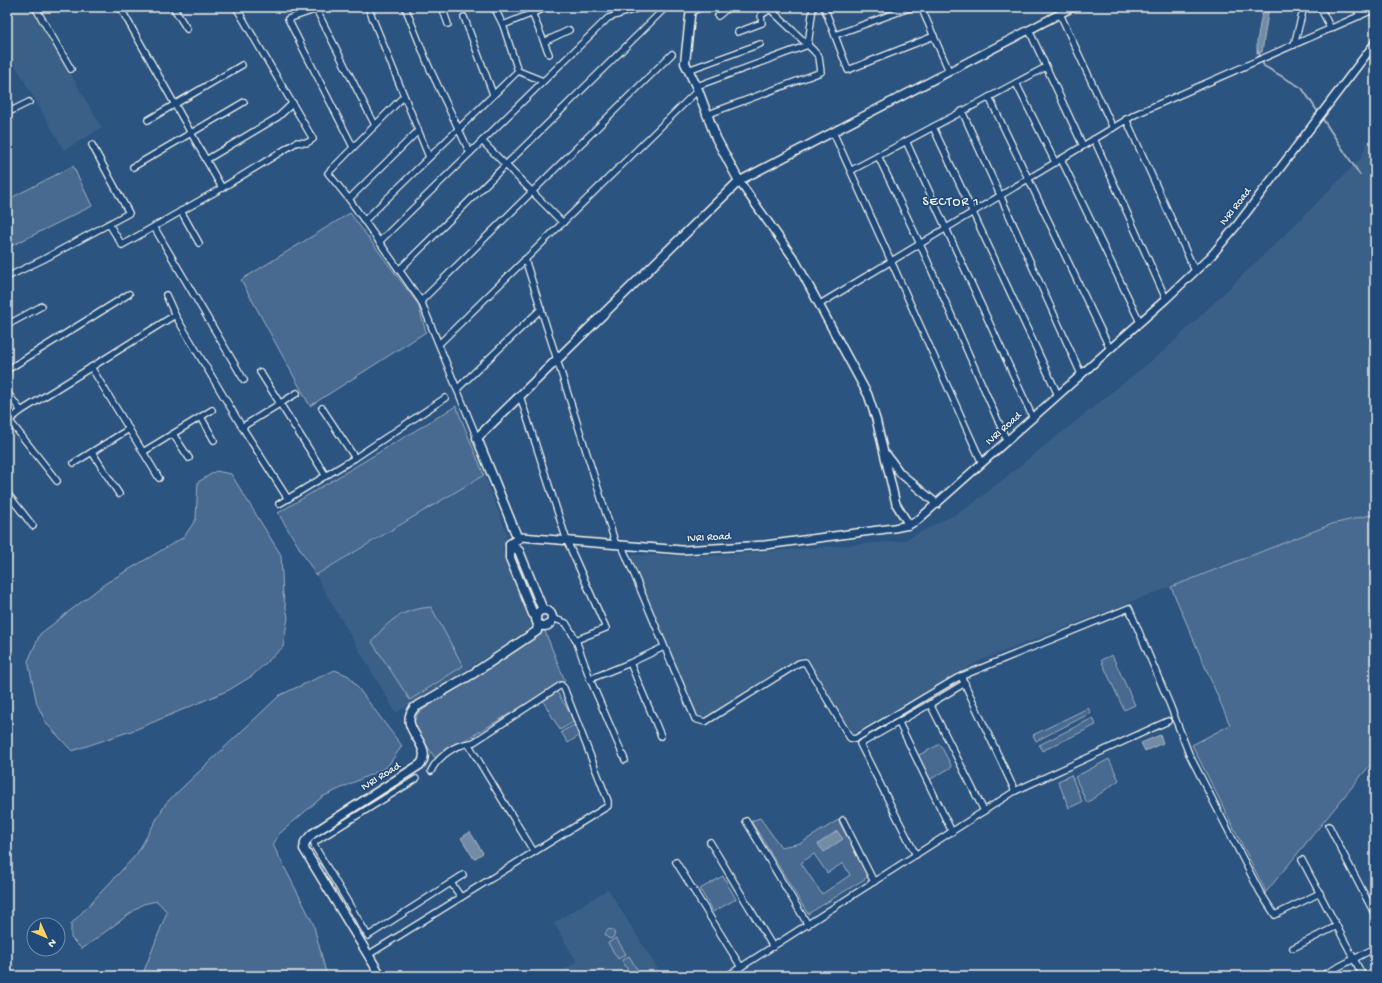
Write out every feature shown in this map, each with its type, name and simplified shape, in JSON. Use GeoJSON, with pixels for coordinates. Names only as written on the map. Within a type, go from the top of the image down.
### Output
{"type":"FeatureCollection","features":[{"type":"Feature","properties":{"kind":"main road"},"geometry":{"type":"LineString","coordinates":[[510,544],[518,539],[477,438],[739,181],[706,115],[698,88],[685,63],[690,10]]}},
{"type":"Feature","properties":{"kind":"main road"},"geometry":{"type":"LineString","coordinates":[[510,544],[519,551],[543,610],[550,613],[552,618],[550,623],[546,626],[537,620],[533,614],[510,558],[510,544]]}},
{"type":"Feature","properties":{"kind":"main road"},"geometry":{"type":"LineString","coordinates":[[423,762],[424,750],[409,723],[410,715],[414,708],[474,673],[537,631],[537,620],[543,610]]}},
{"type":"Feature","properties":{"kind":"main road","name":"IVRI Road"},"geometry":{"type":"LineString","coordinates":[[381,976],[304,849],[305,842],[312,834],[378,797],[423,762]]}},
{"type":"Feature","properties":{"kind":"street"},"geometry":{"type":"LineString","coordinates":[[35,7],[71,69]]}},
{"type":"Feature","properties":{"kind":"street"},"geometry":{"type":"LineString","coordinates":[[120,7],[222,188]]}},
{"type":"Feature","properties":{"kind":"street"},"geometry":{"type":"LineString","coordinates":[[173,7],[187,29]]}},
{"type":"Feature","properties":{"kind":"street"},"geometry":{"type":"LineString","coordinates":[[109,224],[122,245],[222,188],[297,142],[307,143],[313,138],[236,7]]}},
{"type":"Feature","properties":{"kind":"street"},"geometry":{"type":"LineString","coordinates":[[323,7],[288,19],[353,147]]}},
{"type":"Feature","properties":{"kind":"street"},"geometry":{"type":"LineString","coordinates":[[368,7],[429,157]]}},
{"type":"Feature","properties":{"kind":"street"},"geometry":{"type":"LineString","coordinates":[[405,7],[429,67],[470,153]]}},
{"type":"Feature","properties":{"kind":"street"},"geometry":{"type":"LineString","coordinates":[[442,7],[448,24]]}},
{"type":"Feature","properties":{"kind":"street"},"geometry":{"type":"LineString","coordinates":[[494,7],[504,25],[518,71]]}},
{"type":"Feature","properties":{"kind":"street"},"geometry":{"type":"LineString","coordinates":[[504,25],[532,15],[548,7]]}},
{"type":"Feature","properties":{"kind":"street"},"geometry":{"type":"LineString","coordinates":[[379,242],[608,18],[642,7]]}},
{"type":"Feature","properties":{"kind":"street"},"geometry":{"type":"LineString","coordinates":[[399,270],[507,166],[666,7]]}},
{"type":"Feature","properties":{"kind":"street"},"geometry":{"type":"LineString","coordinates":[[690,10],[701,7]]}},
{"type":"Feature","properties":{"kind":"street"},"geometry":{"type":"LineString","coordinates":[[718,16],[729,7]]}},
{"type":"Feature","properties":{"kind":"street"},"geometry":{"type":"LineString","coordinates":[[808,45],[813,7]]}},
{"type":"Feature","properties":{"kind":"street"},"geometry":{"type":"LineString","coordinates":[[824,7],[848,70],[934,36]]}},
{"type":"Feature","properties":{"kind":"street"},"geometry":{"type":"LineString","coordinates":[[835,35],[912,7]]}},
{"type":"Feature","properties":{"kind":"street"},"geometry":{"type":"LineString","coordinates":[[922,7],[949,71]]}},
{"type":"Feature","properties":{"kind":"street"},"geometry":{"type":"LineString","coordinates":[[909,525],[896,504],[876,419],[868,395],[820,304],[791,254],[739,181],[1073,7]]}},
{"type":"Feature","properties":{"kind":"street"},"geometry":{"type":"LineString","coordinates":[[1294,45],[1304,7]]}},
{"type":"Feature","properties":{"kind":"street"},"geometry":{"type":"LineString","coordinates":[[1320,7],[1331,29]]}},
{"type":"Feature","properties":{"kind":"street"},"geometry":{"type":"LineString","coordinates":[[1356,7],[1360,16]]}},
{"type":"Feature","properties":{"kind":"street"},"geometry":{"type":"LineString","coordinates":[[706,115],[821,72],[819,57],[768,8],[761,15],[762,23],[738,32]]}},
{"type":"Feature","properties":{"kind":"street"},"geometry":{"type":"LineString","coordinates":[[316,9],[375,125]]}},
{"type":"Feature","properties":{"kind":"street"},"geometry":{"type":"LineString","coordinates":[[820,304],[1126,119],[1375,9]]}},
{"type":"Feature","properties":{"kind":"street"},"geometry":{"type":"LineString","coordinates":[[1060,14],[1113,128]]}},
{"type":"Feature","properties":{"kind":"street"},"geometry":{"type":"LineString","coordinates":[[532,15],[549,54]]}},
{"type":"Feature","properties":{"kind":"street"},"geometry":{"type":"LineString","coordinates":[[464,17],[493,94]]}},
{"type":"Feature","properties":{"kind":"street"},"geometry":{"type":"LineString","coordinates":[[544,42],[569,30]]}},
{"type":"Feature","properties":{"kind":"street"},"geometry":{"type":"LineString","coordinates":[[1029,30],[1083,146]]}},
{"type":"Feature","properties":{"kind":"street","name":"IVRI Road"},"geometry":{"type":"LineString","coordinates":[[518,539],[567,541],[682,550],[721,549],[765,545],[909,525],[918,520],[1140,322],[1211,256],[1375,43]]}},
{"type":"Feature","properties":{"kind":"street"},"geometry":{"type":"LineString","coordinates":[[688,70],[760,44]]}},
{"type":"Feature","properties":{"kind":"street"},"geometry":{"type":"LineString","coordinates":[[439,344],[698,88],[808,45]]}},
{"type":"Feature","properties":{"kind":"street"},"geometry":{"type":"LineString","coordinates":[[421,301],[533,193],[672,54]]}},
{"type":"Feature","properties":{"kind":"street"},"geometry":{"type":"LineString","coordinates":[[148,120],[175,106],[242,65]]}},
{"type":"Feature","properties":{"kind":"street"},"geometry":{"type":"LineString","coordinates":[[852,170],[1046,67]]}},
{"type":"Feature","properties":{"kind":"street"},"geometry":{"type":"LineString","coordinates":[[518,71],[543,81]]}},
{"type":"Feature","properties":{"kind":"street"},"geometry":{"type":"LineString","coordinates":[[364,221],[518,71]]}},
{"type":"Feature","properties":{"kind":"street"},"geometry":{"type":"LineString","coordinates":[[1016,83],[1055,162]]}},
{"type":"Feature","properties":{"kind":"street"},"geometry":{"type":"LineString","coordinates":[[404,96],[328,173],[421,301],[477,438]]}},
{"type":"Feature","properties":{"kind":"street"},"geometry":{"type":"LineString","coordinates":[[989,97],[1110,349]]}},
{"type":"Feature","properties":{"kind":"street"},"geometry":{"type":"LineString","coordinates":[[7,113],[29,102]]}},
{"type":"Feature","properties":{"kind":"street"},"geometry":{"type":"LineString","coordinates":[[133,167],[244,102]]}},
{"type":"Feature","properties":{"kind":"street"},"geometry":{"type":"LineString","coordinates":[[206,160],[278,117],[293,103]]}},
{"type":"Feature","properties":{"kind":"street"},"geometry":{"type":"LineString","coordinates":[[962,111],[1081,374]]}},
{"type":"Feature","properties":{"kind":"street"},"geometry":{"type":"LineString","coordinates":[[1126,119],[1195,271]]}},
{"type":"Feature","properties":{"kind":"street"},"geometry":{"type":"LineString","coordinates":[[933,127],[1058,395]]}},
{"type":"Feature","properties":{"kind":"street"},"geometry":{"type":"LineString","coordinates":[[348,199],[418,131]]}},
{"type":"Feature","properties":{"kind":"street"},"geometry":{"type":"LineString","coordinates":[[833,132],[852,170],[982,463]]}},
{"type":"Feature","properties":{"kind":"street"},"geometry":{"type":"LineString","coordinates":[[1094,139],[1166,298]]}},
{"type":"Feature","properties":{"kind":"street"},"geometry":{"type":"LineString","coordinates":[[482,141],[562,223]]}},
{"type":"Feature","properties":{"kind":"street"},"geometry":{"type":"LineString","coordinates":[[906,141],[1033,418]]}},
{"type":"Feature","properties":{"kind":"street"},"geometry":{"type":"LineString","coordinates":[[7,277],[129,213],[92,145]]}},
{"type":"Feature","properties":{"kind":"street"},"geometry":{"type":"LineString","coordinates":[[878,156],[920,244],[1007,441]]}},
{"type":"Feature","properties":{"kind":"street"},"geometry":{"type":"LineString","coordinates":[[1061,159],[1140,322]]}},
{"type":"Feature","properties":{"kind":"street"},"geometry":{"type":"LineString","coordinates":[[181,211],[199,243]]}},
{"type":"Feature","properties":{"kind":"street"},"geometry":{"type":"LineString","coordinates":[[154,227],[244,380]]}},
{"type":"Feature","properties":{"kind":"street"},"geometry":{"type":"LineString","coordinates":[[525,259],[619,546],[695,718],[704,722],[799,663],[805,662],[850,738],[855,739],[961,676],[1129,608],[1189,754],[1260,892],[1275,915],[1320,893]]}},
{"type":"Feature","properties":{"kind":"street"},"geometry":{"type":"LineString","coordinates":[[7,370],[129,294]]}},
{"type":"Feature","properties":{"kind":"street"},"geometry":{"type":"LineString","coordinates":[[166,295],[175,315],[242,427],[288,499]]}},
{"type":"Feature","properties":{"kind":"street"},"geometry":{"type":"LineString","coordinates":[[7,325],[42,306]]}},
{"type":"Feature","properties":{"kind":"street"},"geometry":{"type":"LineString","coordinates":[[457,389],[541,309]]}},
{"type":"Feature","properties":{"kind":"street"},"geometry":{"type":"LineString","coordinates":[[57,481],[8,421],[21,411],[175,315]]}},
{"type":"Feature","properties":{"kind":"street"},"geometry":{"type":"LineString","coordinates":[[91,367],[159,478]]}},
{"type":"Feature","properties":{"kind":"street"},"geometry":{"type":"LineString","coordinates":[[260,372],[326,476]]}},
{"type":"Feature","properties":{"kind":"street"},"geometry":{"type":"LineString","coordinates":[[7,392],[21,411]]}},
{"type":"Feature","properties":{"kind":"street"},"geometry":{"type":"LineString","coordinates":[[242,427],[297,393]]}},
{"type":"Feature","properties":{"kind":"street"},"geometry":{"type":"LineString","coordinates":[[520,396],[567,541],[606,628],[576,640]]}},
{"type":"Feature","properties":{"kind":"street"},"geometry":{"type":"LineString","coordinates":[[279,504],[355,458],[445,398]]}},
{"type":"Feature","properties":{"kind":"street"},"geometry":{"type":"LineString","coordinates":[[322,408],[355,458]]}},
{"type":"Feature","properties":{"kind":"street"},"geometry":{"type":"LineString","coordinates":[[143,452],[212,410]]}},
{"type":"Feature","properties":{"kind":"street"},"geometry":{"type":"LineString","coordinates":[[201,417],[214,440]]}},
{"type":"Feature","properties":{"kind":"street"},"geometry":{"type":"LineString","coordinates":[[74,463],[129,429]]}},
{"type":"Feature","properties":{"kind":"street"},"geometry":{"type":"LineString","coordinates":[[173,434],[189,458]]}},
{"type":"Feature","properties":{"kind":"street"},"geometry":{"type":"LineString","coordinates":[[92,452],[119,494]]}},
{"type":"Feature","properties":{"kind":"street"},"geometry":{"type":"LineString","coordinates":[[884,452],[901,474],[937,504]]}},
{"type":"Feature","properties":{"kind":"street"},"geometry":{"type":"LineString","coordinates":[[891,481],[901,474]]}},
{"type":"Feature","properties":{"kind":"street"},"geometry":{"type":"LineString","coordinates":[[7,494],[33,526]]}},
{"type":"Feature","properties":{"kind":"street"},"geometry":{"type":"LineString","coordinates":[[552,618],[566,623],[576,640],[590,679],[625,760]]}},
{"type":"Feature","properties":{"kind":"street"},"geometry":{"type":"LineString","coordinates":[[590,679],[630,663],[664,646]]}},
{"type":"Feature","properties":{"kind":"street"},"geometry":{"type":"LineString","coordinates":[[630,663],[661,736]]}},
{"type":"Feature","properties":{"kind":"street"},"geometry":{"type":"LineString","coordinates":[[961,676],[1016,791]]}},
{"type":"Feature","properties":{"kind":"street"},"geometry":{"type":"LineString","coordinates":[[916,855],[860,744],[899,723],[965,683]]}},
{"type":"Feature","properties":{"kind":"street"},"geometry":{"type":"LineString","coordinates":[[368,955],[608,806],[608,801],[564,688],[561,685],[469,745],[464,744],[448,752],[432,769],[423,762]]}},
{"type":"Feature","properties":{"kind":"street"},"geometry":{"type":"LineString","coordinates":[[930,704],[984,811]]}},
{"type":"Feature","properties":{"kind":"street"},"geometry":{"type":"LineString","coordinates":[[727,976],[1016,791],[1168,721]]}},
{"type":"Feature","properties":{"kind":"street"},"geometry":{"type":"LineString","coordinates":[[899,723],[952,832]]}},
{"type":"Feature","properties":{"kind":"street"},"geometry":{"type":"LineString","coordinates":[[469,745],[534,852]]}},
{"type":"Feature","properties":{"kind":"street"},"geometry":{"type":"LineString","coordinates":[[416,779],[378,797],[314,843],[368,936],[463,875]]}},
{"type":"Feature","properties":{"kind":"street"},"geometry":{"type":"LineString","coordinates":[[843,820],[874,882]]}},
{"type":"Feature","properties":{"kind":"street"},"geometry":{"type":"LineString","coordinates":[[746,821],[808,924]]}},
{"type":"Feature","properties":{"kind":"street"},"geometry":{"type":"LineString","coordinates":[[1329,826],[1375,915]]}},
{"type":"Feature","properties":{"kind":"street"},"geometry":{"type":"LineString","coordinates":[[710,842],[773,947]]}},
{"type":"Feature","properties":{"kind":"street"},"geometry":{"type":"LineString","coordinates":[[1302,860],[1363,976]]}},
{"type":"Feature","properties":{"kind":"street"},"geometry":{"type":"LineString","coordinates":[[676,862],[741,967]]}},
{"type":"Feature","properties":{"kind":"street"},"geometry":{"type":"LineString","coordinates":[[451,882],[461,897]]}},
{"type":"Feature","properties":{"kind":"street"},"geometry":{"type":"LineString","coordinates":[[1293,948],[1337,926]]}},
{"type":"Feature","properties":{"kind":"street"},"geometry":{"type":"LineString","coordinates":[[1325,975],[1375,948]]}},
{"type":"Feature","properties":{"kind":"shaded area"},"geometry":{"type":"Polygon","coordinates":[[[7,7],[32,7],[102,128],[64,150],[7,51],[7,7]]]}},
{"type":"Feature","properties":{"kind":"shaded area"},"geometry":{"type":"Polygon","coordinates":[[[1263,7],[1269,7],[1262,52],[1257,54],[1257,41],[1263,7]]]}},
{"type":"Feature","properties":{"kind":"shaded area"},"geometry":{"type":"Polygon","coordinates":[[[1375,124],[1375,514],[1332,524],[979,661],[853,734],[807,658],[802,656],[702,718],[697,715],[630,559],[633,555],[710,556],[903,541],[966,509],[1165,350],[1301,219],[1361,158],[1375,124]]]}},
{"type":"Feature","properties":{"kind":"shaded area"},"geometry":{"type":"Polygon","coordinates":[[[73,166],[92,206],[7,248],[7,200],[73,166]]]}},
{"type":"Feature","properties":{"kind":"shaded area"},"geometry":{"type":"Polygon","coordinates":[[[350,213],[418,304],[426,332],[310,406],[241,280],[350,213]]]}},
{"type":"Feature","properties":{"kind":"shaded area"},"geometry":{"type":"Polygon","coordinates":[[[456,406],[484,475],[316,575],[278,513],[456,406]]]}},
{"type":"Feature","properties":{"kind":"shaded area"},"geometry":{"type":"Polygon","coordinates":[[[216,471],[231,474],[281,555],[283,594],[288,617],[283,647],[252,676],[229,690],[137,729],[72,751],[46,723],[37,704],[28,661],[40,634],[106,583],[184,537],[196,519],[198,482],[216,471]]]}},
{"type":"Feature","properties":{"kind":"shaded area"},"geometry":{"type":"Polygon","coordinates":[[[484,475],[507,534],[502,550],[533,621],[530,630],[396,713],[316,576],[484,475]]]}},
{"type":"Feature","properties":{"kind":"shaded area"},"geometry":{"type":"Polygon","coordinates":[[[1375,514],[1375,759],[1266,892],[1192,745],[1230,725],[1171,587],[1332,524],[1375,514]]]}},
{"type":"Feature","properties":{"kind":"shaded area"},"geometry":{"type":"Polygon","coordinates":[[[431,607],[463,666],[410,700],[372,642],[384,627],[397,617],[412,610],[431,607]]]}},
{"type":"Feature","properties":{"kind":"shaded area"},"geometry":{"type":"Polygon","coordinates":[[[544,629],[565,681],[435,758],[413,724],[418,713],[544,629]]]}},
{"type":"Feature","properties":{"kind":"shaded area"},"geometry":{"type":"Polygon","coordinates":[[[1112,655],[1135,705],[1124,710],[1101,660],[1112,655]]]}},
{"type":"Feature","properties":{"kind":"shaded area"},"geometry":{"type":"Polygon","coordinates":[[[335,670],[349,676],[402,746],[387,767],[322,797],[279,834],[273,845],[313,923],[327,976],[142,976],[167,912],[157,901],[143,904],[82,949],[71,938],[71,924],[136,855],[166,803],[280,695],[335,670]]]}},
{"type":"Feature","properties":{"kind":"shaded area"},"geometry":{"type":"Polygon","coordinates":[[[557,692],[575,721],[560,730],[543,701],[557,692]]]}},
{"type":"Feature","properties":{"kind":"shaded area"},"geometry":{"type":"Polygon","coordinates":[[[1088,708],[1091,713],[1036,741],[1033,735],[1088,708]]]}},
{"type":"Feature","properties":{"kind":"shaded area"},"geometry":{"type":"Polygon","coordinates":[[[1093,718],[1096,725],[1042,751],[1039,745],[1093,718]]]}},
{"type":"Feature","properties":{"kind":"shaded area"},"geometry":{"type":"Polygon","coordinates":[[[574,725],[580,735],[568,743],[561,732],[574,725]]]}},
{"type":"Feature","properties":{"kind":"shaded area"},"geometry":{"type":"Polygon","coordinates":[[[1160,735],[1163,743],[1145,751],[1141,743],[1160,735]]]}},
{"type":"Feature","properties":{"kind":"shaded area"},"geometry":{"type":"Polygon","coordinates":[[[940,744],[952,767],[929,780],[917,756],[940,744]]]}},
{"type":"Feature","properties":{"kind":"shaded area"},"geometry":{"type":"Polygon","coordinates":[[[1109,759],[1119,780],[1087,803],[1075,777],[1109,759]]]}},
{"type":"Feature","properties":{"kind":"shaded area"},"geometry":{"type":"Polygon","coordinates":[[[1071,775],[1082,802],[1069,808],[1058,781],[1071,775]]]}},
{"type":"Feature","properties":{"kind":"shaded area"},"geometry":{"type":"Polygon","coordinates":[[[760,818],[781,847],[801,843],[838,820],[868,877],[808,914],[751,821],[760,818]],[[814,854],[801,863],[822,894],[850,875],[843,863],[827,873],[814,854]]]}},
{"type":"Feature","properties":{"kind":"shaded area"},"geometry":{"type":"Polygon","coordinates":[[[837,831],[843,839],[824,852],[818,844],[837,831]]]}},
{"type":"Feature","properties":{"kind":"shaded area"},"geometry":{"type":"Polygon","coordinates":[[[470,832],[483,853],[474,859],[461,838],[470,832]]]}},
{"type":"Feature","properties":{"kind":"shaded area"},"geometry":{"type":"Polygon","coordinates":[[[723,876],[736,899],[713,912],[700,889],[723,876]]]}},
{"type":"Feature","properties":{"kind":"shaded area"},"geometry":{"type":"Polygon","coordinates":[[[608,889],[662,976],[554,976],[577,962],[554,923],[608,889]]]}},
{"type":"Feature","properties":{"kind":"shaded area"},"geometry":{"type":"Polygon","coordinates":[[[610,929],[615,934],[610,939],[605,934],[610,929]]]}},
{"type":"Feature","properties":{"kind":"shaded area"},"geometry":{"type":"Polygon","coordinates":[[[616,938],[626,954],[618,959],[608,943],[616,938]]]}},
{"type":"Feature","properties":{"kind":"shaded area"},"geometry":{"type":"Polygon","coordinates":[[[629,956],[638,971],[631,975],[622,960],[629,956]]]}},
{"type":"Feature","properties":{"kind":"waterway"},"geometry":{"type":"LineString","coordinates":[[1258,51],[1264,66],[1302,88],[1360,175]]}},
{"type":"Feature","properties":{"kind":"district","name":"SECTOR 1"},"geometry":{"type":"Point","coordinates":[951,202]}}]}
